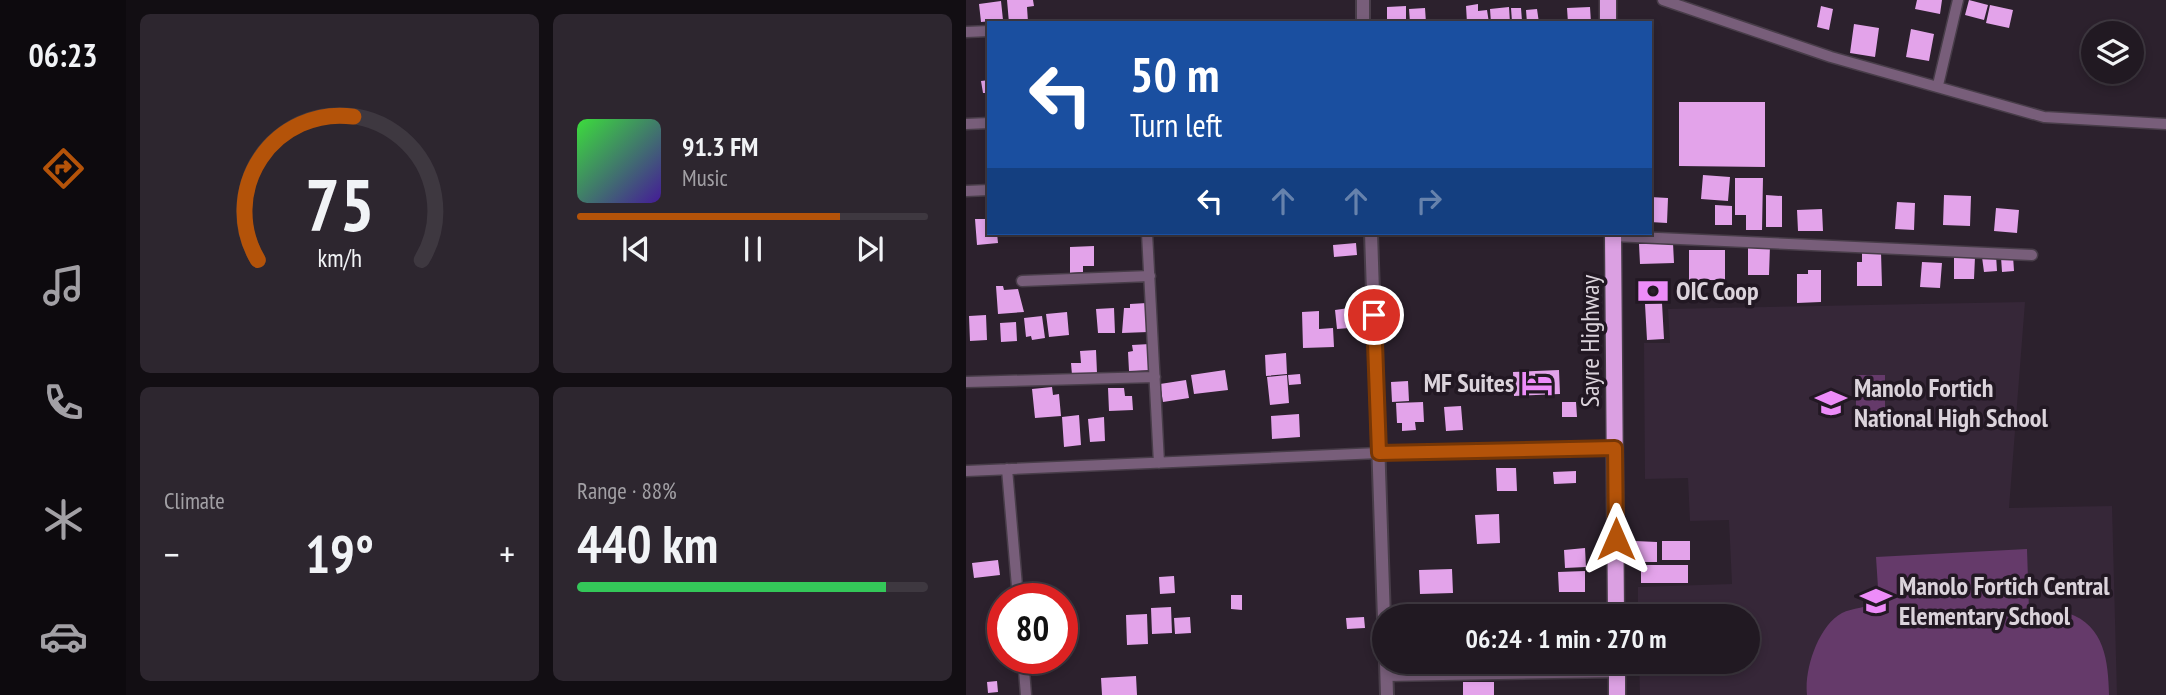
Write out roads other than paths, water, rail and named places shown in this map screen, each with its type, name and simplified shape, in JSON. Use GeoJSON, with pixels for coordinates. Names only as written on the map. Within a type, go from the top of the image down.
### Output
{"type":"FeatureCollection","features":[{"type":"Feature","properties":{"kind":"highway"},"geometry":{"type":"LineString","coordinates":[[1608,0],[1608,21]]}},
{"type":"Feature","properties":{"kind":"highway","name":"Sayre Highway"},"geometry":{"type":"LineString","coordinates":[[1613,235],[1616,604]]}},
{"type":"Feature","properties":{"kind":"highway"},"geometry":{"type":"LineString","coordinates":[[1617,674],[1617,695]]}},
{"type":"Feature","properties":{"kind":"street"},"geometry":{"type":"LineString","coordinates":[[1363,0],[1363,21]]}},
{"type":"Feature","properties":{"kind":"street"},"geometry":{"type":"LineString","coordinates":[[1663,0],[1831,57],[2044,117],[2166,124]]}},
{"type":"Feature","properties":{"kind":"street"},"geometry":{"type":"LineString","coordinates":[[1938,85],[1958,0]]}},
{"type":"Feature","properties":{"kind":"street"},"geometry":{"type":"LineString","coordinates":[[966,32],[987,31]]}},
{"type":"Feature","properties":{"kind":"street"},"geometry":{"type":"LineString","coordinates":[[966,124],[987,123]]}},
{"type":"Feature","properties":{"kind":"street"},"geometry":{"type":"LineString","coordinates":[[966,191],[987,190]]}},
{"type":"Feature","properties":{"kind":"street"},"geometry":{"type":"LineString","coordinates":[[1147,235],[1159,463]]}},
{"type":"Feature","properties":{"kind":"street"},"geometry":{"type":"LineString","coordinates":[[1371,235],[1384,604]]}},
{"type":"Feature","properties":{"kind":"street"},"geometry":{"type":"LineString","coordinates":[[1633,235],[2032,255]]}},
{"type":"Feature","properties":{"kind":"street"},"geometry":{"type":"LineString","coordinates":[[1023,281],[1150,276]]}},
{"type":"Feature","properties":{"kind":"street"},"geometry":{"type":"LineString","coordinates":[[966,382],[1155,377]]}},
{"type":"Feature","properties":{"kind":"street"},"geometry":{"type":"LineString","coordinates":[[966,471],[1379,453],[1615,448]]}},
{"type":"Feature","properties":{"kind":"street"},"geometry":{"type":"LineString","coordinates":[[1007,469],[1016,583]]}},
{"type":"Feature","properties":{"kind":"street"},"geometry":{"type":"LineString","coordinates":[[1024,674],[1026,695]]}},
{"type":"Feature","properties":{"kind":"street"},"geometry":{"type":"LineString","coordinates":[[1387,695],[1386,676],[1437,674]]}},
{"type":"Feature","properties":{"kind":"place","name":"OIC Coop"},"geometry":{"type":"Point","coordinates":[1653,291]}},
{"type":"Feature","properties":{"kind":"place","name":"MF Suites"},"geometry":{"type":"Point","coordinates":[1537,383]}},
{"type":"Feature","properties":{"kind":"place","name":"Manolo Fortich National High School"},"geometry":{"type":"Point","coordinates":[1831,403]}},
{"type":"Feature","properties":{"kind":"place","name":"Manolo Fortich Central Elementary School"},"geometry":{"type":"Point","coordinates":[1876,601]}}]}
